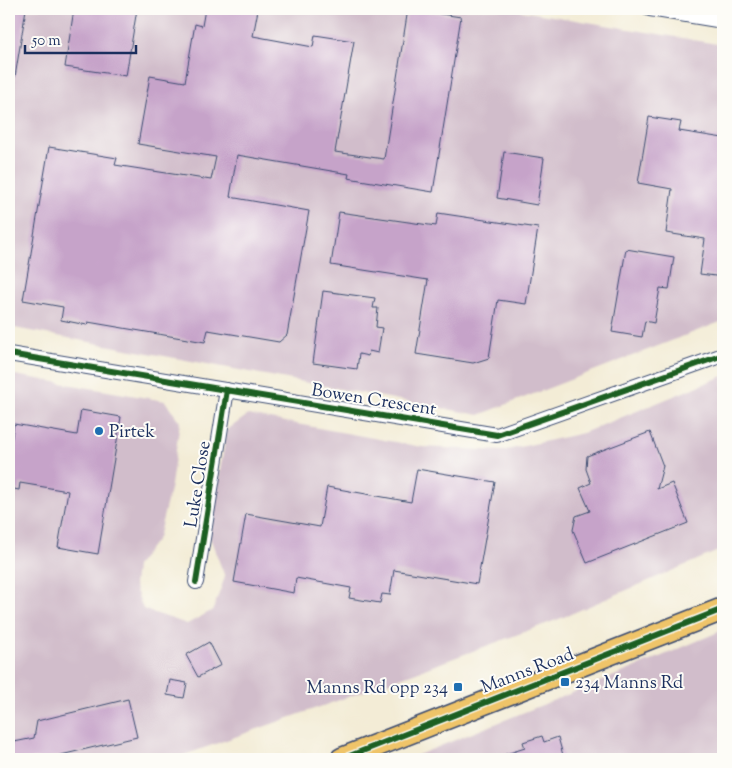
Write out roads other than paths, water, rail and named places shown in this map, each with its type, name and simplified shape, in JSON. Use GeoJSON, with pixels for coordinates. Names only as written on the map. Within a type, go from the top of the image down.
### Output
{"type":"FeatureCollection","features":[{"type":"Feature","properties":{"kind":"main road","name":"Manns Road"},"geometry":{"type":"LineString","coordinates":[[342,759],[723,609]]}},
{"type":"Feature","properties":{"kind":"street"},"geometry":{"type":"LineString","coordinates":[[650,9],[723,21]]}},
{"type":"Feature","properties":{"kind":"street","name":"Bowen Crescent"},"geometry":{"type":"LineString","coordinates":[[9,354],[497,434],[723,355]]}},
{"type":"Feature","properties":{"kind":"street","name":"Luke Close"},"geometry":{"type":"LineString","coordinates":[[196,582],[227,390]]}},
{"type":"Feature","properties":{"kind":"place","name":"Pirtek"},"geometry":{"type":"Point","coordinates":[99,431]}},
{"type":"Feature","properties":{"kind":"place","name":"234 Manns Rd"},"geometry":{"type":"Point","coordinates":[565,682]}},
{"type":"Feature","properties":{"kind":"place","name":"Manns Rd opp 234"},"geometry":{"type":"Point","coordinates":[458,687]}}]}
